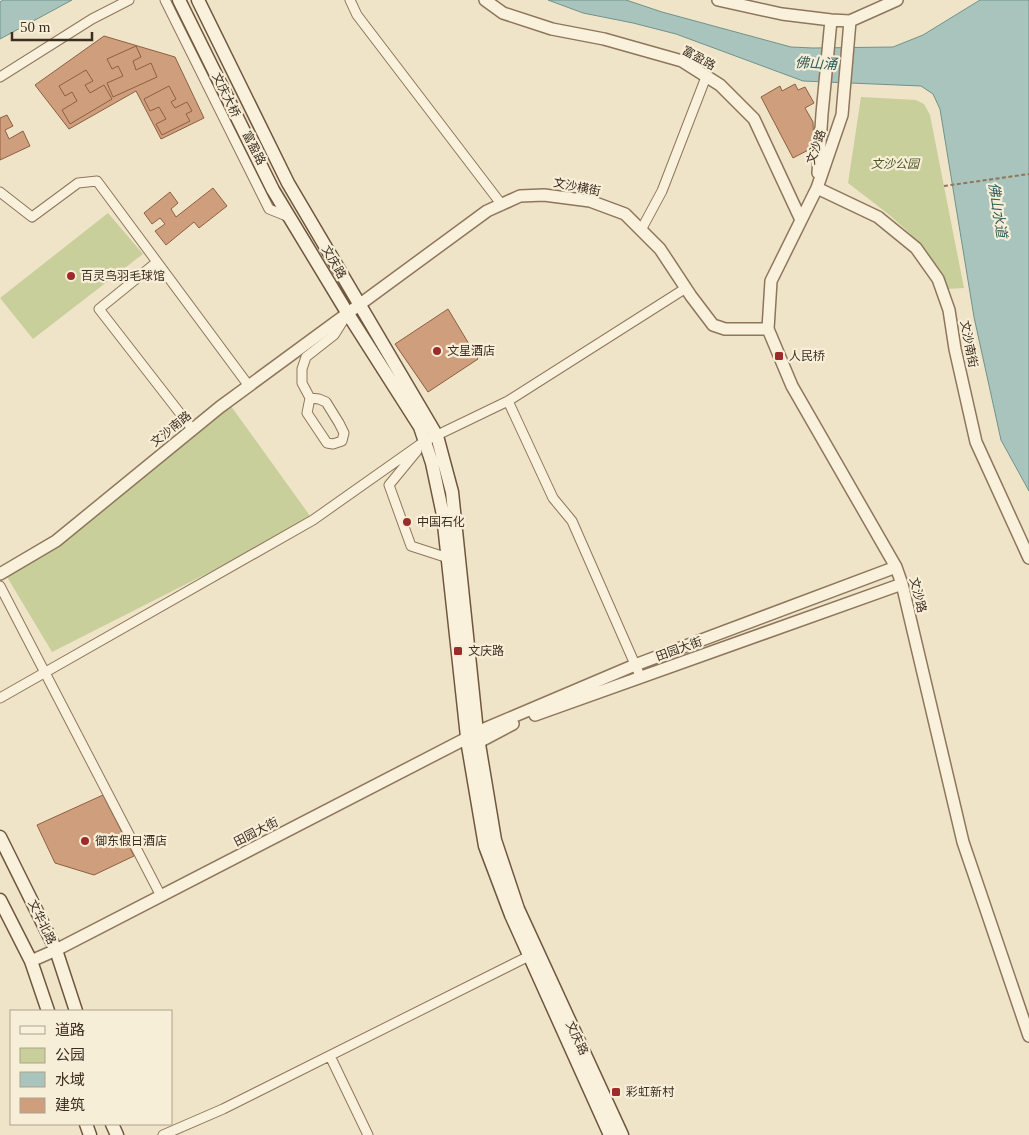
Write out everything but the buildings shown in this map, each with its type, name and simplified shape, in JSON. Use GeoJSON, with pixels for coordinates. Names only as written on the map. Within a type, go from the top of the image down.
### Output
{"type":"FeatureCollection","features":[{"type":"Feature","properties":{"kind":"main road","name":"文庆大桥"},"geometry":{"type":"LineString","coordinates":[[179,0],[273,190]]}},
{"type":"Feature","properties":{"kind":"main road","name":"文庆大桥"},"geometry":{"type":"LineString","coordinates":[[198,0],[288,183]]}},
{"type":"Feature","properties":{"kind":"main road","name":"文庆路"},"geometry":{"type":"LineString","coordinates":[[288,183],[359,305],[431,439],[452,492],[474,737]]}},
{"type":"Feature","properties":{"kind":"main road","name":"文庆路"},"geometry":{"type":"LineString","coordinates":[[273,190],[348,314],[420,427],[431,439],[432,463],[443,515],[474,737],[495,840],[533,954],[610,1135]]}},
{"type":"Feature","properties":{"kind":"main road","name":"文华北路"},"geometry":{"type":"LineString","coordinates":[[0,837],[56,950],[76,1010]]}},
{"type":"Feature","properties":{"kind":"main road"},"geometry":{"type":"LineString","coordinates":[[0,900],[32,961],[48,1010]]}},
{"type":"Feature","properties":{"kind":"main road","name":"文庆路"},"geometry":{"type":"LineString","coordinates":[[533,954],[622,1135]]}},
{"type":"Feature","properties":{"kind":"street"},"geometry":{"type":"LineString","coordinates":[[0,78],[92,19],[129,0]]}},
{"type":"Feature","properties":{"kind":"street","name":"富盈路"},"geometry":{"type":"LineString","coordinates":[[165,0],[269,209],[289,217]]}},
{"type":"Feature","properties":{"kind":"street"},"geometry":{"type":"LineString","coordinates":[[350,0],[357,15],[502,205]]}},
{"type":"Feature","properties":{"kind":"street","name":"富盈路"},"geometry":{"type":"LineString","coordinates":[[486,0],[503,12],[552,29],[604,39],[682,61],[706,76],[720,86],[754,119],[801,220]]}},
{"type":"Feature","properties":{"kind":"street"},"geometry":{"type":"LineString","coordinates":[[718,0],[748,4],[782,14],[850,21],[897,0]]}},
{"type":"Feature","properties":{"kind":"street","name":"文沙路"},"geometry":{"type":"LineString","coordinates":[[817,188],[831,20]]}},
{"type":"Feature","properties":{"kind":"street","name":"文沙路"},"geometry":{"type":"LineString","coordinates":[[850,21],[842,115],[817,188],[771,281],[768,329],[792,386],[896,567],[902,584],[963,842],[1029,1036]]}},
{"type":"Feature","properties":{"kind":"street"},"geometry":{"type":"LineString","coordinates":[[641,230],[662,191],[706,76]]}},
{"type":"Feature","properties":{"kind":"street"},"geometry":{"type":"LineString","coordinates":[[0,192],[32,218],[78,183],[97,181],[250,386]]}},
{"type":"Feature","properties":{"kind":"street","name":"文沙南街"},"geometry":{"type":"LineString","coordinates":[[817,188],[878,217],[916,248],[938,279],[948,310],[976,442],[1029,558]]}},
{"type":"Feature","properties":{"kind":"street","name":"文沙横街"},"geometry":{"type":"LineString","coordinates":[[359,305],[487,212],[520,196],[544,195],[590,201],[625,214],[660,249],[713,325],[725,329],[768,329]]}},
{"type":"Feature","properties":{"kind":"street"},"geometry":{"type":"LineString","coordinates":[[157,262],[99,309],[193,430]]}},
{"type":"Feature","properties":{"kind":"street"},"geometry":{"type":"LineString","coordinates":[[0,698],[313,520],[431,439],[508,401],[686,288]]}},
{"type":"Feature","properties":{"kind":"street","name":"文沙南路"},"geometry":{"type":"LineString","coordinates":[[0,574],[56,541],[193,430],[359,305]]}},
{"type":"Feature","properties":{"kind":"street"},"geometry":{"type":"LineString","coordinates":[[310,398],[326,402],[344,433],[342,440],[333,444],[327,443],[307,413],[310,398],[302,383],[302,369],[306,357],[334,335],[348,314]]}},
{"type":"Feature","properties":{"kind":"street"},"geometry":{"type":"LineString","coordinates":[[508,401],[553,498],[572,521],[641,678]]}},
{"type":"Feature","properties":{"kind":"street"},"geometry":{"type":"LineString","coordinates":[[431,439],[389,485],[411,546],[448,558]]}},
{"type":"Feature","properties":{"kind":"street","name":"田园大街"},"geometry":{"type":"LineString","coordinates":[[32,961],[474,737],[635,665],[896,567]]}},
{"type":"Feature","properties":{"kind":"street","name":"田园大街"},"geometry":{"type":"LineString","coordinates":[[474,737],[902,584]]}},
{"type":"Feature","properties":{"kind":"street"},"geometry":{"type":"LineString","coordinates":[[0,586],[161,896]]}},
{"type":"Feature","properties":{"kind":"street"},"geometry":{"type":"LineString","coordinates":[[163,1135],[223,1109],[533,954]]}},
{"type":"Feature","properties":{"kind":"street"},"geometry":{"type":"LineString","coordinates":[[330,1056],[368,1135]]}},
{"type":"Feature","properties":{"kind":"path"},"geometry":{"type":"LineString","coordinates":[[944,186],[1029,174]]}},
{"type":"Feature","properties":{"kind":"green space","name":"文沙公园"},"geometry":{"type":"Polygon","coordinates":[[[861,97],[916,100],[924,104],[930,115],[964,288],[947,289],[931,258],[919,243],[891,217],[848,183],[861,97]]]}},
{"type":"Feature","properties":{"kind":"green space","name":"百灵鸟羽毛球馆"},"geometry":{"type":"Polygon","coordinates":[[[108,213],[143,254],[33,339],[0,298],[108,213]]]}},
{"type":"Feature","properties":{"kind":"green space"},"geometry":{"type":"Polygon","coordinates":[[[228,402],[313,520],[52,652],[4,572],[56,541],[228,402]]]}},
{"type":"Feature","properties":{"kind":"water"},"geometry":{"type":"Polygon","coordinates":[[[3,0],[72,0],[0,39],[0,2],[3,0]]]}},
{"type":"Feature","properties":{"kind":"water"},"geometry":{"type":"Polygon","coordinates":[[[548,0],[626,0],[662,12],[791,47],[813,48],[893,47],[923,35],[980,0],[1029,0],[1029,491],[1001,440],[974,317],[940,109],[933,94],[921,86],[803,81],[676,34],[583,13],[548,0]]]}},
{"type":"Feature","properties":{"kind":"place","name":"百灵鸟羽毛球馆"},"geometry":{"type":"Point","coordinates":[71,276]}},
{"type":"Feature","properties":{"kind":"place","name":"文星酒店"},"geometry":{"type":"Point","coordinates":[437,351]}},
{"type":"Feature","properties":{"kind":"place","name":"人民桥"},"geometry":{"type":"Point","coordinates":[779,356]}},
{"type":"Feature","properties":{"kind":"place","name":"中国石化"},"geometry":{"type":"Point","coordinates":[407,522]}},
{"type":"Feature","properties":{"kind":"place","name":"文庆路"},"geometry":{"type":"Point","coordinates":[458,651]}},
{"type":"Feature","properties":{"kind":"place","name":"御东假日酒店"},"geometry":{"type":"Point","coordinates":[85,841]}},
{"type":"Feature","properties":{"kind":"place","name":"彩虹新村"},"geometry":{"type":"Point","coordinates":[616,1092]}},
{"type":"Feature","properties":{"kind":"water label","name":"佛山涌"},"geometry":{"type":"Point","coordinates":[816,63]}},
{"type":"Feature","properties":{"kind":"water label","name":"佛山水道"},"geometry":{"type":"Point","coordinates":[998,210]}}]}
